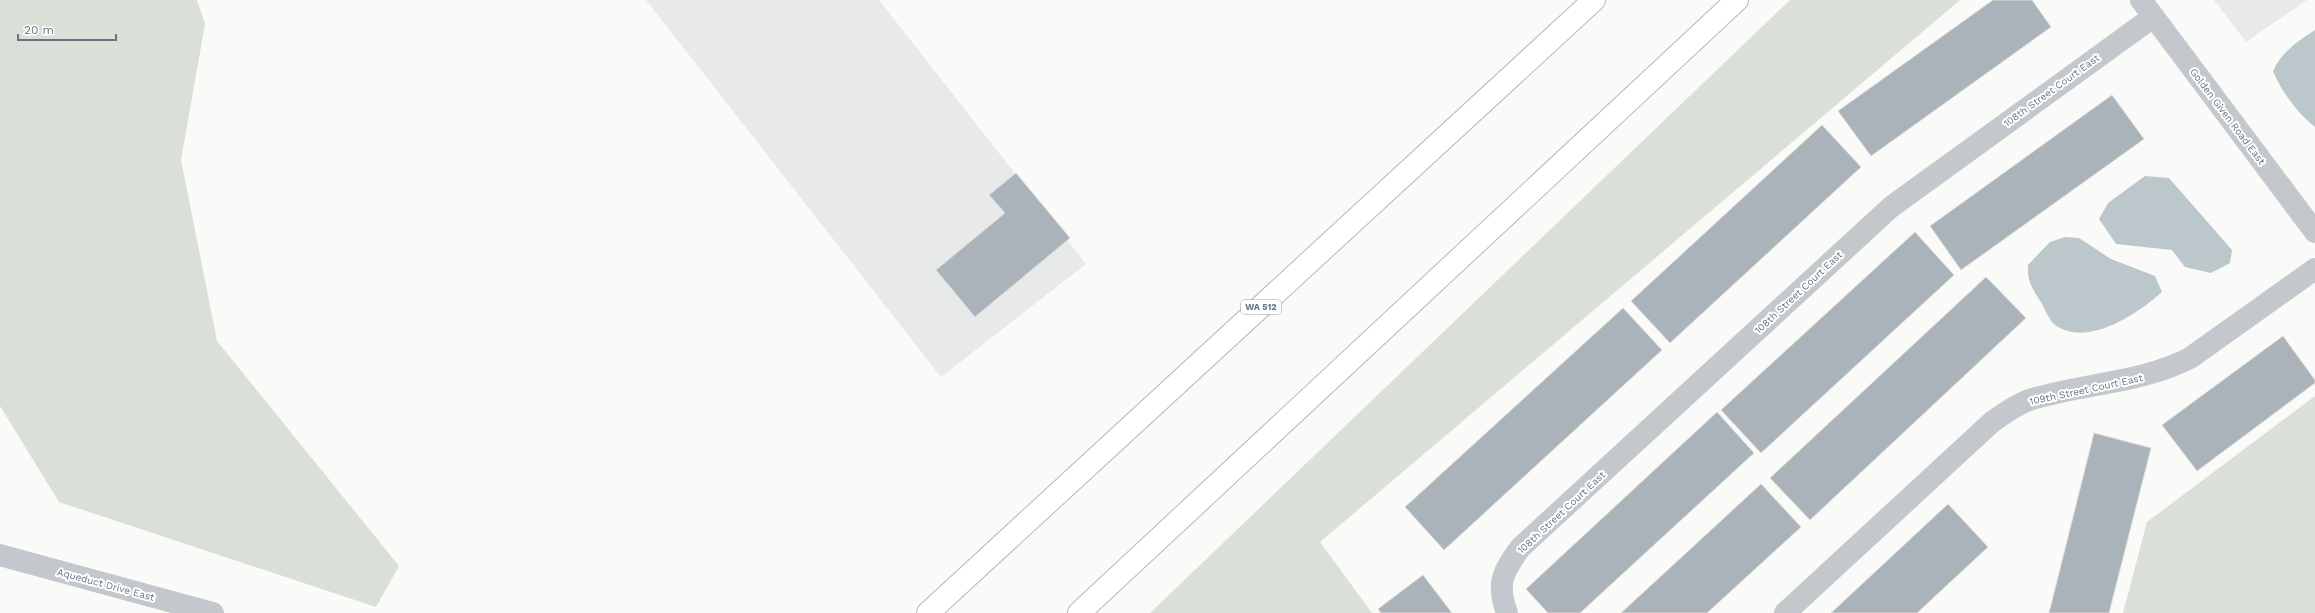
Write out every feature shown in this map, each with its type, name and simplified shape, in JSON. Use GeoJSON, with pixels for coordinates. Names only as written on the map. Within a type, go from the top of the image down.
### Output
{"type":"FeatureCollection","features":[{"type":"Feature","properties":{"kind":"highway","name":"WA 512"},"geometry":{"type":"LineString","coordinates":[[928,613],[1594,0]]}},
{"type":"Feature","properties":{"kind":"highway"},"geometry":{"type":"LineString","coordinates":[[1079,613],[1737,0]]}},
{"type":"Feature","properties":{"kind":"street","name":"Golden Given Road East"},"geometry":{"type":"LineString","coordinates":[[2147,8],[2315,232]]}},
{"type":"Feature","properties":{"kind":"street","name":"108th Street Court East"},"geometry":{"type":"LineString","coordinates":[[1507,613],[1501,598],[1501,585],[1506,568],[1520,548],[1891,207],[2147,8]]}},
{"type":"Feature","properties":{"kind":"street","name":"109th Street Court East"},"geometry":{"type":"LineString","coordinates":[[1785,613],[1992,422],[2027,401],[2146,376],[2170,368],[2190,358],[2315,270]]}},
{"type":"Feature","properties":{"kind":"street","name":"Aqueduct Drive East"},"geometry":{"type":"LineString","coordinates":[[0,555],[213,613]]}},
{"type":"Feature","properties":{"kind":"shaded area"},"geometry":{"type":"Polygon","coordinates":[[[0,0],[197,0],[205,24],[181,160],[217,341],[399,566],[376,607],[59,502],[0,406],[0,0]]]}},
{"type":"Feature","properties":{"kind":"shaded area"},"geometry":{"type":"Polygon","coordinates":[[[646,0],[879,0],[1086,264],[941,377],[646,0]]]}},
{"type":"Feature","properties":{"kind":"shaded area"},"geometry":{"type":"Polygon","coordinates":[[[1790,0],[1960,0],[1320,542],[1372,613],[1150,613],[1790,0]]]}},
{"type":"Feature","properties":{"kind":"shaded area"},"geometry":{"type":"Polygon","coordinates":[[[2214,0],[2307,0],[2246,42],[2214,0]]]}},
{"type":"Feature","properties":{"kind":"shaded area"},"geometry":{"type":"Polygon","coordinates":[[[2315,30],[2315,127],[2302,116],[2291,102],[2276,79],[2273,71],[2285,52],[2315,30]]]}},
{"type":"Feature","properties":{"kind":"shaded area"},"geometry":{"type":"Polygon","coordinates":[[[2145,176],[2169,178],[2232,250],[2230,263],[2211,273],[2185,267],[2172,250],[2116,244],[2099,219],[2108,203],[2145,176]]]}},
{"type":"Feature","properties":{"kind":"shaded area"},"geometry":{"type":"Polygon","coordinates":[[[2065,237],[2079,238],[2111,259],[2155,276],[2162,292],[2152,301],[2126,318],[2097,330],[2082,333],[2068,331],[2055,325],[2049,318],[2031,286],[2028,277],[2028,265],[2050,242],[2065,237]]]}},
{"type":"Feature","properties":{"kind":"shaded area"},"geometry":{"type":"Polygon","coordinates":[[[2315,396],[2315,613],[2123,613],[2147,522],[2315,396]]]}},
{"type":"Feature","properties":{"kind":"building"},"geometry":{"type":"Polygon","coordinates":[[[1993,0],[2032,0],[2051,27],[1871,156],[1838,111],[1993,0]]]}},
{"type":"Feature","properties":{"kind":"building"},"geometry":{"type":"Polygon","coordinates":[[[2112,95],[2144,139],[1961,270],[1930,226],[2112,95]]]}},
{"type":"Feature","properties":{"kind":"building"},"geometry":{"type":"Polygon","coordinates":[[[1822,125],[1861,167],[1670,343],[1631,301],[1822,125]]]}},
{"type":"Feature","properties":{"kind":"building"},"geometry":{"type":"Polygon","coordinates":[[[1016,173],[1070,238],[975,317],[936,270],[1005,213],[989,195],[1016,173]]]}},
{"type":"Feature","properties":{"kind":"building"},"geometry":{"type":"Polygon","coordinates":[[[1915,232],[1954,275],[1761,453],[1721,410],[1915,232]]]}},
{"type":"Feature","properties":{"kind":"building"},"geometry":{"type":"Polygon","coordinates":[[[1986,277],[2026,318],[1810,520],[1770,478],[1986,277]]]}},
{"type":"Feature","properties":{"kind":"building"},"geometry":{"type":"Polygon","coordinates":[[[1623,308],[1662,350],[1444,550],[1405,507],[1623,308]]]}},
{"type":"Feature","properties":{"kind":"building"},"geometry":{"type":"Polygon","coordinates":[[[2283,336],[2315,380],[2315,383],[2197,471],[2162,425],[2283,336]]]}},
{"type":"Feature","properties":{"kind":"building"},"geometry":{"type":"Polygon","coordinates":[[[1717,412],[1754,453],[1580,613],[1548,613],[1526,589],[1717,412]]]}},
{"type":"Feature","properties":{"kind":"building"},"geometry":{"type":"Polygon","coordinates":[[[2094,433],[2151,448],[2109,613],[2049,613],[2094,433]]]}},
{"type":"Feature","properties":{"kind":"building"},"geometry":{"type":"Polygon","coordinates":[[[1761,484],[1801,527],[1707,613],[1621,613],[1761,484]]]}},
{"type":"Feature","properties":{"kind":"building"},"geometry":{"type":"Polygon","coordinates":[[[1948,504],[1988,547],[1917,613],[1831,613],[1948,504]]]}},
{"type":"Feature","properties":{"kind":"building"},"geometry":{"type":"Polygon","coordinates":[[[1423,575],[1452,613],[1381,613],[1378,609],[1423,575]]]}}]}
